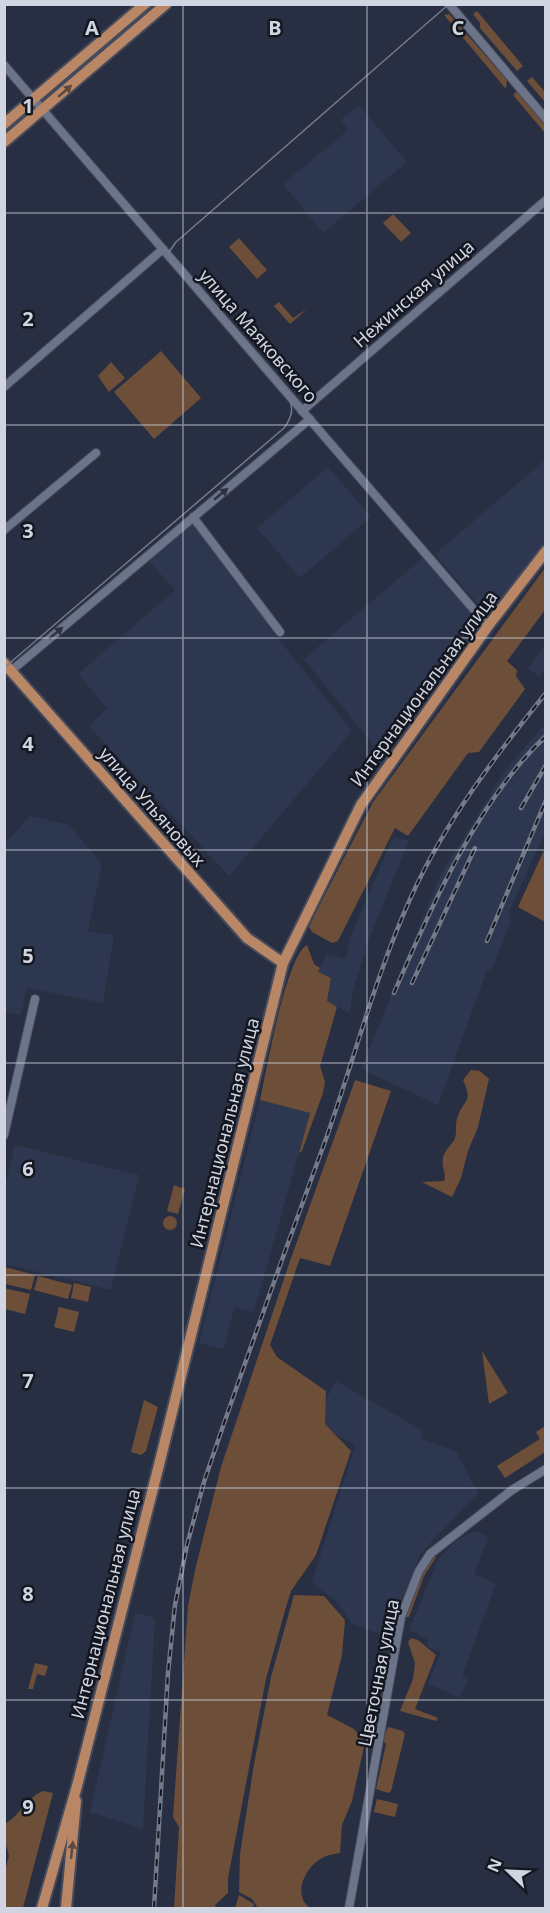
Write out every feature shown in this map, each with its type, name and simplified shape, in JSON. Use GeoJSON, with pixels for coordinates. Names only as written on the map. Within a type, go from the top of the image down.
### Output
{"type":"FeatureCollection","features":[{"type":"Feature","properties":{"kind":"main road"},"geometry":{"type":"LineString","coordinates":[[4,124],[145,4]]}},
{"type":"Feature","properties":{"kind":"main road"},"geometry":{"type":"LineString","coordinates":[[4,142],[166,4]]}},
{"type":"Feature","properties":{"kind":"main road","name":"Интернациональная улица"},"geometry":{"type":"LineString","coordinates":[[42,1908],[77,1786],[284,963],[361,805],[488,626],[546,551]]}},
{"type":"Feature","properties":{"kind":"main road","name":"улица Ульяновых"},"geometry":{"type":"LineString","coordinates":[[8,667],[247,938],[284,963]]}},
{"type":"Feature","properties":{"kind":"main road","name":"Интернациональная улица"},"geometry":{"type":"LineString","coordinates":[[66,1908],[77,1786]]}},
{"type":"Feature","properties":{"kind":"street"},"geometry":{"type":"LineString","coordinates":[[449,4],[546,119]]}},
{"type":"Feature","properties":{"kind":"street","name":"улица Маяковского"},"geometry":{"type":"LineString","coordinates":[[4,65],[488,626]]}},
{"type":"Feature","properties":{"kind":"street","name":"Нежинская улица"},"geometry":{"type":"LineString","coordinates":[[302,411],[546,200]]}},
{"type":"Feature","properties":{"kind":"street"},"geometry":{"type":"LineString","coordinates":[[4,387],[163,249]]}},
{"type":"Feature","properties":{"kind":"street"},"geometry":{"type":"LineString","coordinates":[[8,667],[193,517],[309,419]]}},
{"type":"Feature","properties":{"kind":"street"},"geometry":{"type":"LineString","coordinates":[[4,530],[96,453]]}},
{"type":"Feature","properties":{"kind":"street"},"geometry":{"type":"LineString","coordinates":[[193,517],[280,632]]}},
{"type":"Feature","properties":{"kind":"street"},"geometry":{"type":"LineString","coordinates":[[4,1135],[34,999]]}},
{"type":"Feature","properties":{"kind":"street","name":"Цветочная улица"},"geometry":{"type":"LineString","coordinates":[[349,1908],[401,1617],[419,1571],[430,1554],[512,1490],[546,1469]]}},
{"type":"Feature","properties":{"kind":"shaded area"},"geometry":{"type":"Polygon","coordinates":[[[477,11],[523,66],[517,71],[480,28],[480,23],[473,14],[477,11]]]}},
{"type":"Feature","properties":{"kind":"shaded area"},"geometry":{"type":"Polygon","coordinates":[[[449,14],[507,80],[506,89],[444,15],[449,14]]]}},
{"type":"Feature","properties":{"kind":"shaded area"},"geometry":{"type":"Polygon","coordinates":[[[532,77],[545,92],[545,102],[527,81],[532,77]]]}},
{"type":"Feature","properties":{"kind":"shaded area"},"geometry":{"type":"Polygon","coordinates":[[[517,91],[545,123],[545,133],[513,95],[517,91]]]}},
{"type":"Feature","properties":{"kind":"shaded area"},"geometry":{"type":"Polygon","coordinates":[[[359,105],[407,162],[323,233],[283,184],[348,130],[341,120],[359,105]]]}},
{"type":"Feature","properties":{"kind":"shaded area"},"geometry":{"type":"Polygon","coordinates":[[[393,214],[411,233],[401,242],[383,223],[393,214]]]}},
{"type":"Feature","properties":{"kind":"shaded area"},"geometry":{"type":"Polygon","coordinates":[[[239,238],[267,270],[257,279],[229,247],[239,238]]]}},
{"type":"Feature","properties":{"kind":"shaded area"},"geometry":{"type":"Polygon","coordinates":[[[279,302],[293,318],[307,309],[290,324],[274,306],[279,302]]]}},
{"type":"Feature","properties":{"kind":"shaded area"},"geometry":{"type":"Polygon","coordinates":[[[161,351],[201,398],[154,439],[114,392],[161,351]]]}},
{"type":"Feature","properties":{"kind":"shaded area"},"geometry":{"type":"Polygon","coordinates":[[[111,362],[125,378],[109,392],[98,376],[111,362]]]}},
{"type":"Feature","properties":{"kind":"shaded area"},"geometry":{"type":"Polygon","coordinates":[[[545,460],[545,541],[488,616],[435,554],[545,460]]]}},
{"type":"Feature","properties":{"kind":"shaded area"},"geometry":{"type":"Polygon","coordinates":[[[328,467],[371,517],[300,578],[257,528],[328,467]]]}},
{"type":"Feature","properties":{"kind":"shaded area"},"geometry":{"type":"Polygon","coordinates":[[[192,519],[275,621],[273,630],[277,637],[352,731],[229,876],[89,726],[107,708],[78,674],[175,590],[148,560],[192,519]]]}},
{"type":"Feature","properties":{"kind":"shaded area"},"geometry":{"type":"Polygon","coordinates":[[[425,556],[483,623],[380,753],[304,659],[425,556]]]}},
{"type":"Feature","properties":{"kind":"shaded area"},"geometry":{"type":"Polygon","coordinates":[[[545,568],[545,610],[507,661],[517,670],[516,676],[525,689],[479,752],[468,753],[408,836],[395,828],[338,941],[332,943],[312,932],[309,927],[315,914],[373,802],[545,568]]]}},
{"type":"Feature","properties":{"kind":"shaded area"},"geometry":{"type":"Polygon","coordinates":[[[545,646],[545,670],[540,677],[528,668],[545,646]]]}},
{"type":"Feature","properties":{"kind":"shaded area"},"geometry":{"type":"Polygon","coordinates":[[[545,724],[545,832],[509,912],[511,922],[491,971],[487,970],[438,1105],[361,1069],[441,874],[506,769],[545,724]]]}},
{"type":"Feature","properties":{"kind":"shaded area"},"geometry":{"type":"Polygon","coordinates":[[[30,816],[69,825],[102,864],[88,931],[114,935],[103,1003],[27,988],[21,1015],[5,1011],[5,843],[30,816]]]}},
{"type":"Feature","properties":{"kind":"shaded area"},"geometry":{"type":"Polygon","coordinates":[[[393,837],[409,840],[369,939],[353,990],[350,1013],[327,1002],[318,972],[327,954],[345,959],[350,938],[393,837]]]}},
{"type":"Feature","properties":{"kind":"shaded area"},"geometry":{"type":"Polygon","coordinates":[[[545,848],[545,922],[518,907],[545,848]]]}},
{"type":"Feature","properties":{"kind":"shaded area"},"geometry":{"type":"Polygon","coordinates":[[[307,945],[314,964],[320,968],[318,972],[331,978],[327,1001],[337,1007],[320,1066],[325,1082],[323,1093],[302,1151],[299,1153],[310,1113],[260,1100],[284,992],[299,954],[307,945]]]}},
{"type":"Feature","properties":{"kind":"shaded area"},"geometry":{"type":"Polygon","coordinates":[[[471,1070],[480,1071],[489,1079],[478,1127],[468,1151],[461,1178],[452,1197],[422,1182],[444,1181],[443,1158],[455,1138],[459,1112],[468,1097],[463,1080],[471,1070]]]}},
{"type":"Feature","properties":{"kind":"shaded area"},"geometry":{"type":"Polygon","coordinates":[[[355,1080],[391,1091],[330,1266],[300,1258],[270,1345],[277,1357],[326,1391],[325,1424],[351,1451],[316,1555],[291,1591],[286,1607],[266,1679],[228,1878],[228,1893],[214,1906],[224,1908],[174,1908],[179,1827],[173,1817],[188,1606],[195,1570],[221,1467],[290,1261],[355,1080]]]}},
{"type":"Feature","properties":{"kind":"shaded area"},"geometry":{"type":"Polygon","coordinates":[[[260,1100],[310,1113],[254,1312],[234,1307],[224,1349],[199,1343],[260,1100]]]}},
{"type":"Feature","properties":{"kind":"shaded area"},"geometry":{"type":"Polygon","coordinates":[[[15,1145],[139,1175],[111,1290],[5,1264],[5,1188],[15,1145]]]}},
{"type":"Feature","properties":{"kind":"shaded area"},"geometry":{"type":"Polygon","coordinates":[[[174,1185],[185,1189],[178,1214],[167,1211],[174,1185]]]}},
{"type":"Feature","properties":{"kind":"shaded area"},"geometry":{"type":"Polygon","coordinates":[[[170,1216],[175,1218],[177,1223],[175,1228],[170,1230],[165,1228],[163,1223],[165,1218],[170,1216]]]}},
{"type":"Feature","properties":{"kind":"shaded area"},"geometry":{"type":"Polygon","coordinates":[[[5,1267],[35,1275],[31,1290],[5,1284],[5,1267]]]}},
{"type":"Feature","properties":{"kind":"shaded area"},"geometry":{"type":"Polygon","coordinates":[[[38,1276],[72,1285],[68,1299],[34,1290],[38,1276]]]}},
{"type":"Feature","properties":{"kind":"shaded area"},"geometry":{"type":"Polygon","coordinates":[[[74,1283],[91,1287],[88,1302],[71,1298],[74,1283]]]}},
{"type":"Feature","properties":{"kind":"shaded area"},"geometry":{"type":"Polygon","coordinates":[[[4,1288],[30,1294],[25,1314],[5,1309],[4,1288]]]}},
{"type":"Feature","properties":{"kind":"shaded area"},"geometry":{"type":"Polygon","coordinates":[[[59,1307],[79,1312],[74,1332],[54,1327],[59,1307]]]}},
{"type":"Feature","properties":{"kind":"shaded area"},"geometry":{"type":"Polygon","coordinates":[[[482,1351],[508,1393],[489,1404],[482,1351]]]}},
{"type":"Feature","properties":{"kind":"shaded area"},"geometry":{"type":"Polygon","coordinates":[[[336,1381],[422,1430],[421,1439],[456,1451],[478,1493],[420,1554],[391,1638],[352,1624],[338,1603],[312,1582],[355,1446],[314,1421],[336,1381]]]}},
{"type":"Feature","properties":{"kind":"shaded area"},"geometry":{"type":"Polygon","coordinates":[[[144,1400],[158,1407],[146,1451],[141,1455],[131,1452],[144,1400]]]}},
{"type":"Feature","properties":{"kind":"shaded area"},"geometry":{"type":"Polygon","coordinates":[[[545,1426],[545,1452],[505,1478],[497,1466],[540,1439],[536,1432],[545,1426]]]}},
{"type":"Feature","properties":{"kind":"shaded area"},"geometry":{"type":"Polygon","coordinates":[[[475,1531],[488,1537],[474,1574],[496,1584],[462,1676],[468,1679],[460,1698],[428,1684],[441,1652],[427,1647],[428,1640],[409,1630],[438,1560],[455,1541],[475,1531]]]}},
{"type":"Feature","properties":{"kind":"shaded area"},"geometry":{"type":"Polygon","coordinates":[[[433,1556],[436,1557],[424,1576],[409,1617],[406,1617],[422,1572],[433,1556]]]}},
{"type":"Feature","properties":{"kind":"shaded area"},"geometry":{"type":"Polygon","coordinates":[[[294,1595],[324,1596],[345,1620],[342,1655],[327,1715],[354,1729],[365,1742],[352,1801],[342,1825],[340,1853],[326,1856],[316,1862],[306,1874],[303,1882],[302,1896],[310,1908],[258,1908],[252,1899],[239,1892],[240,1854],[271,1677],[294,1595]]]}},
{"type":"Feature","properties":{"kind":"shaded area"},"geometry":{"type":"Polygon","coordinates":[[[135,1613],[155,1618],[143,1829],[90,1812],[135,1613]]]}},
{"type":"Feature","properties":{"kind":"shaded area"},"geometry":{"type":"Polygon","coordinates":[[[411,1638],[418,1640],[436,1655],[415,1709],[438,1718],[436,1721],[400,1711],[413,1679],[415,1663],[408,1642],[411,1638]]]}},
{"type":"Feature","properties":{"kind":"shaded area"},"geometry":{"type":"Polygon","coordinates":[[[35,1663],[48,1666],[45,1676],[37,1674],[33,1689],[28,1689],[35,1663]]]}},
{"type":"Feature","properties":{"kind":"shaded area"},"geometry":{"type":"Polygon","coordinates":[[[388,1727],[403,1731],[405,1734],[391,1791],[388,1793],[376,1789],[386,1744],[382,1740],[388,1727]]]}},
{"type":"Feature","properties":{"kind":"shaded area"},"geometry":{"type":"Polygon","coordinates":[[[43,1791],[53,1793],[23,1908],[5,1908],[5,1871],[9,1856],[5,1840],[5,1824],[43,1791]]]}},
{"type":"Feature","properties":{"kind":"shaded area"},"geometry":{"type":"Polygon","coordinates":[[[377,1799],[398,1804],[395,1817],[374,1812],[377,1799]]]}},
{"type":"Feature","properties":{"kind":"shaded area"},"geometry":{"type":"Polygon","coordinates":[[[239,1895],[254,1904],[253,1908],[235,1908],[239,1895]]]}},
{"type":"Feature","properties":{"kind":"tram line"},"geometry":{"type":"LineString","coordinates":[[4,668],[287,424],[292,411],[287,394],[171,261],[169,252],[176,242],[449,4]]}},
{"type":"Feature","properties":{"kind":"railway"},"geometry":{"type":"LineString","coordinates":[[154,1908],[168,1673],[175,1605],[187,1545],[204,1482],[327,1136],[376,985],[398,926],[424,869],[455,816],[508,741],[546,693]]}},
{"type":"Feature","properties":{"kind":"railway"},"geometry":{"type":"LineString","coordinates":[[394,993],[440,891],[478,822],[499,790],[546,736]]}},
{"type":"Feature","properties":{"kind":"railway"},"geometry":{"type":"LineString","coordinates":[[521,808],[546,765]]}},
{"type":"Feature","properties":{"kind":"railway"},"geometry":{"type":"LineString","coordinates":[[487,941],[546,800]]}},
{"type":"Feature","properties":{"kind":"railway"},"geometry":{"type":"LineString","coordinates":[[412,983],[475,848]]}}]}
